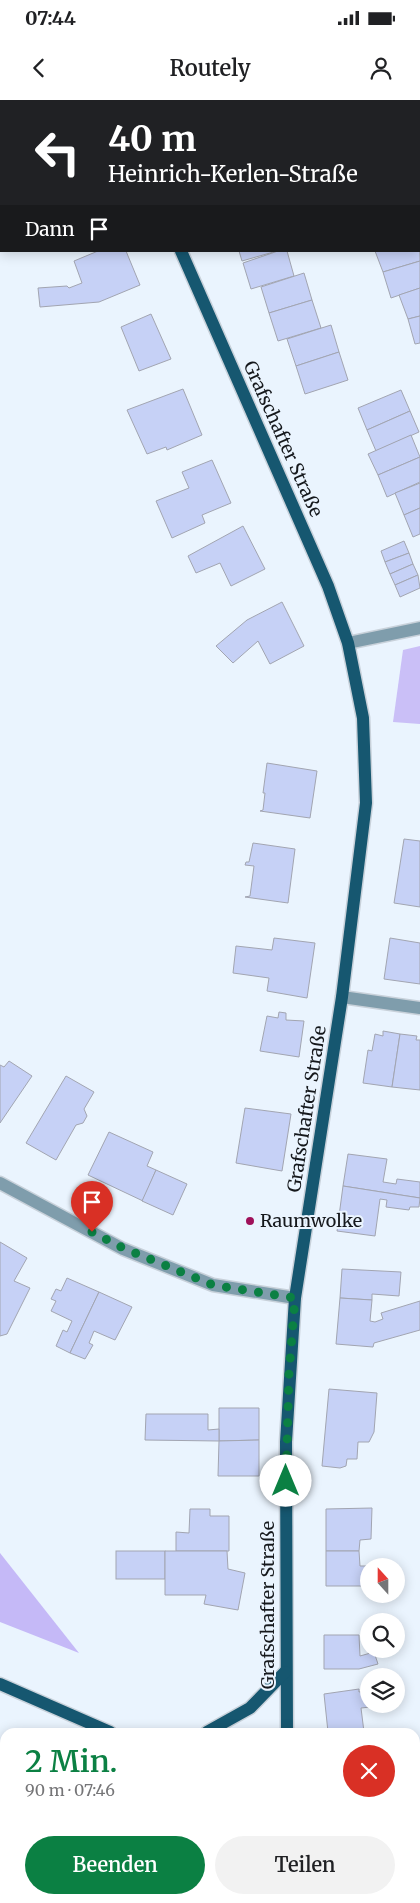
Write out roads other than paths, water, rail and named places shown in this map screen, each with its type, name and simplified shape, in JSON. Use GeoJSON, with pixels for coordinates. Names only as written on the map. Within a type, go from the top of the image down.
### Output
{"type":"FeatureCollection","features":[{"type":"Feature","properties":{"kind":"main road","name":"Grafschafter Straße"},"geometry":{"type":"LineString","coordinates":[[181,252],[328,586],[348,644],[363,718],[366,802],[342,998],[295,1298],[286,1442],[285,1672],[287,1728]]}},
{"type":"Feature","properties":{"kind":"main road"},"geometry":{"type":"LineString","coordinates":[[214,1728],[250,1708],[285,1672]]}},
{"type":"Feature","properties":{"kind":"main road"},"geometry":{"type":"LineString","coordinates":[[0,1684],[101,1728]]}},
{"type":"Feature","properties":{"kind":"street"},"geometry":{"type":"LineString","coordinates":[[348,644],[420,628]]}},
{"type":"Feature","properties":{"kind":"street"},"geometry":{"type":"LineString","coordinates":[[342,998],[420,1008]]}},
{"type":"Feature","properties":{"kind":"street"},"geometry":{"type":"LineString","coordinates":[[0,1183],[123,1248],[213,1285],[295,1298]]}},
{"type":"Feature","properties":{"kind":"place","name":"Raumwolke"},"geometry":{"type":"Point","coordinates":[250,1221]}}]}
